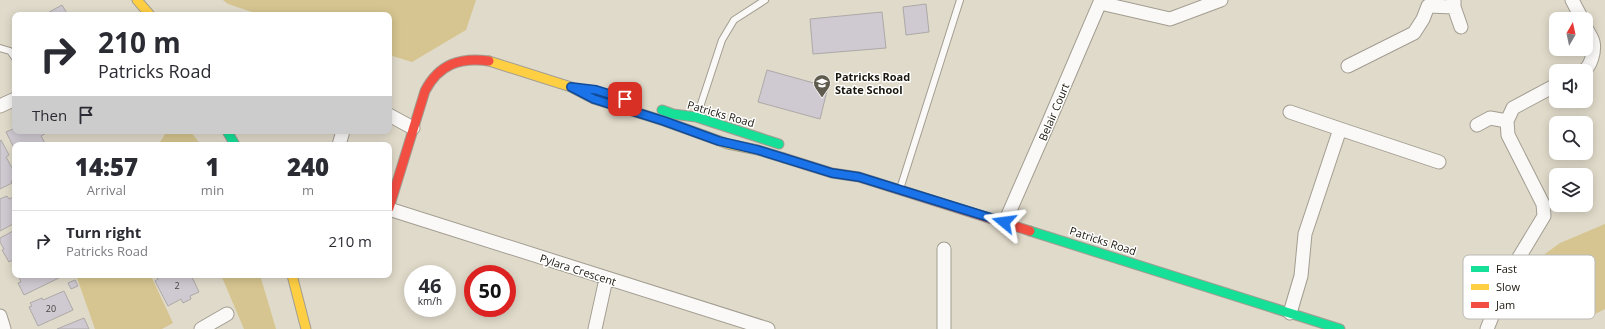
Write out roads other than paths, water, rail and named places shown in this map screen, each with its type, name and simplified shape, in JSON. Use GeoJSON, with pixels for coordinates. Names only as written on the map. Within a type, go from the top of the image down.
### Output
{"type":"FeatureCollection","features":[{"type":"Feature","properties":{"kind":"main road"},"geometry":{"type":"LineString","coordinates":[[137,0],[147,12]]}},
{"type":"Feature","properties":{"kind":"main road","name":"Patricks Road"},"geometry":{"type":"LineString","coordinates":[[413,128],[425,91],[430,81],[449,65],[462,60],[493,62],[571,87],[594,99],[664,121],[722,142],[758,150],[832,173],[859,177],[1340,329]]}},
{"type":"Feature","properties":{"kind":"main road","name":"Patricks Road"},"geometry":{"type":"LineString","coordinates":[[571,87],[596,90]]}},
{"type":"Feature","properties":{"kind":"main road","name":"Patricks Road"},"geometry":{"type":"LineString","coordinates":[[654,108],[674,114],[696,117],[784,146]]}},
{"type":"Feature","properties":{"kind":"main road"},"geometry":{"type":"LineString","coordinates":[[392,198],[413,128]]}},
{"type":"Feature","properties":{"kind":"main road","name":"Patricks Road"},"geometry":{"type":"LineString","coordinates":[[841,166],[859,177]]}},
{"type":"Feature","properties":{"kind":"main road"},"geometry":{"type":"LineString","coordinates":[[293,278],[306,329]]}},
{"type":"Feature","properties":{"kind":"street"},"geometry":{"type":"LineString","coordinates":[[1100,2],[1170,19],[1221,0]]}},
{"type":"Feature","properties":{"kind":"street"},"geometry":{"type":"LineString","coordinates":[[1572,0],[1578,12]]}},
{"type":"Feature","properties":{"kind":"street","name":"Belair Court"},"geometry":{"type":"LineString","coordinates":[[1004,222],[1048,126],[1100,2]]}},
{"type":"Feature","properties":{"kind":"street"},"geometry":{"type":"LineString","coordinates":[[1348,66],[1414,33],[1423,19],[1426,3],[1454,4],[1461,27]]}},
{"type":"Feature","properties":{"kind":"street"},"geometry":{"type":"LineString","coordinates":[[1520,255],[1544,216],[1543,204],[1508,135],[1507,121],[1514,108],[1549,89]]}},
{"type":"Feature","properties":{"kind":"street"},"geometry":{"type":"LineString","coordinates":[[0,106],[12,100]]}},
{"type":"Feature","properties":{"kind":"street"},"geometry":{"type":"LineString","coordinates":[[1290,112],[1439,162]]}},
{"type":"Feature","properties":{"kind":"street"},"geometry":{"type":"LineString","coordinates":[[392,117],[413,128]]}},
{"type":"Feature","properties":{"kind":"street"},"geometry":{"type":"LineString","coordinates":[[1477,125],[1490,118],[1507,121]]}},
{"type":"Feature","properties":{"kind":"street"},"geometry":{"type":"LineString","coordinates":[[1290,313],[1301,276],[1305,234],[1340,129]]}},
{"type":"Feature","properties":{"kind":"street","name":"Pylara Crescent"},"geometry":{"type":"LineString","coordinates":[[392,209],[606,279],[768,329]]}},
{"type":"Feature","properties":{"kind":"street"},"geometry":{"type":"LineString","coordinates":[[944,250],[944,329]]}},
{"type":"Feature","properties":{"kind":"street"},"geometry":{"type":"LineString","coordinates":[[595,329],[606,279]]}},
{"type":"Feature","properties":{"kind":"street"},"geometry":{"type":"LineString","coordinates":[[201,329],[227,314]]}},
{"type":"Feature","properties":{"kind":"street"},"geometry":{"type":"LineString","coordinates":[[1487,329],[1491,319]]}},
{"type":"Feature","properties":{"kind":"lane"},"geometry":{"type":"LineString","coordinates":[[696,117],[722,40],[734,20],[765,0]]}},
{"type":"Feature","properties":{"kind":"lane"},"geometry":{"type":"LineString","coordinates":[[899,190],[960,0]]}},
{"type":"Feature","properties":{"kind":"lane"},"geometry":{"type":"LineString","coordinates":[[0,48],[10,51],[12,54]]}},
{"type":"Feature","properties":{"kind":"place","name":"Patricks Road State School"},"geometry":{"type":"Point","coordinates":[822,98]}}]}
